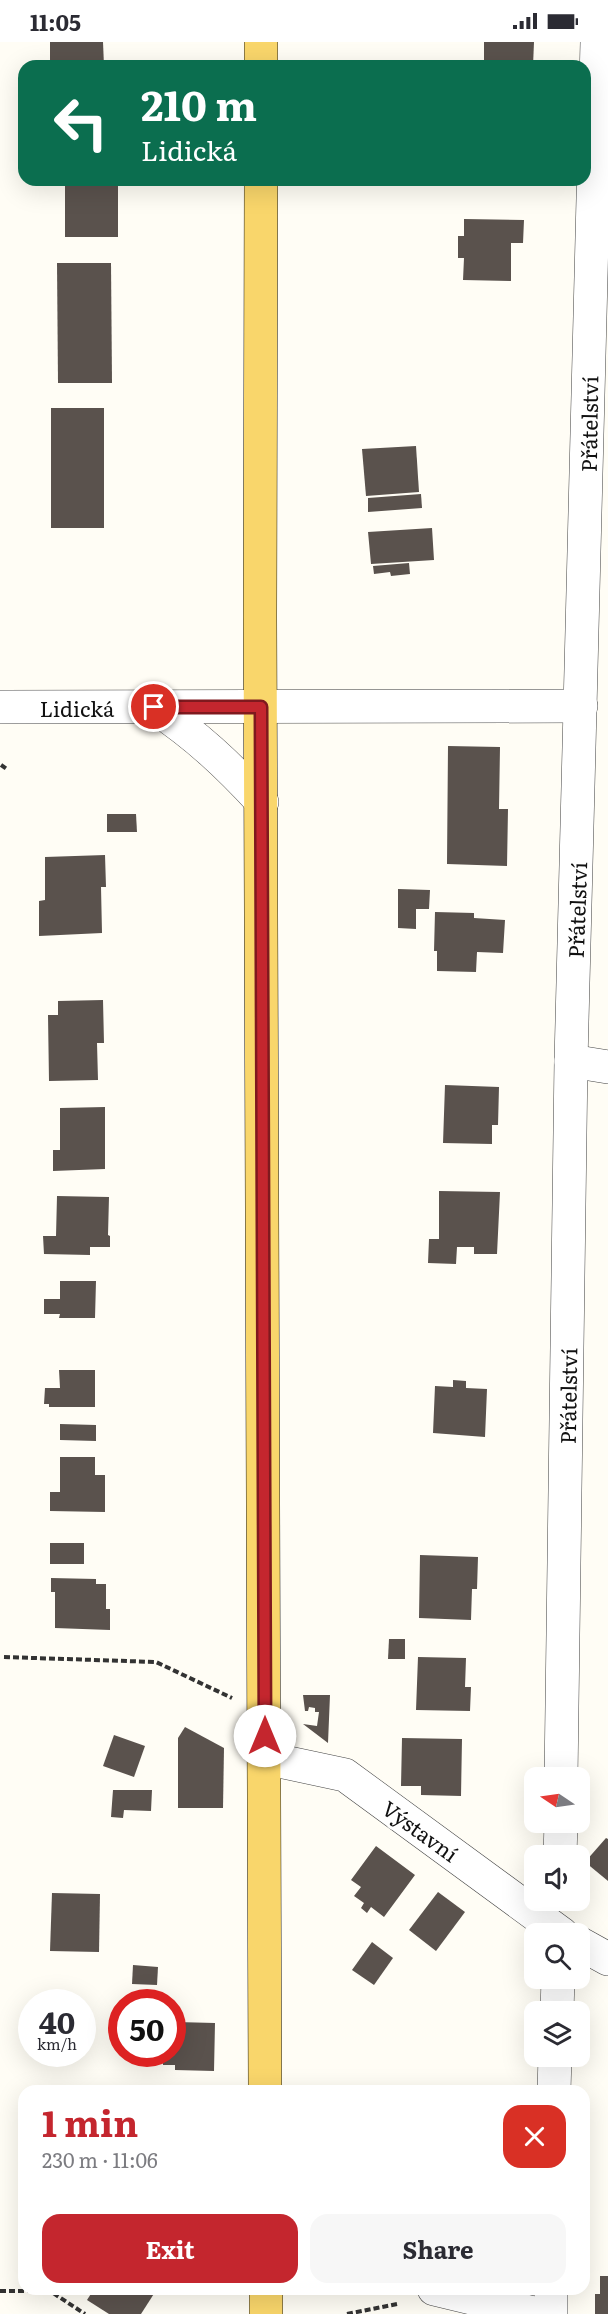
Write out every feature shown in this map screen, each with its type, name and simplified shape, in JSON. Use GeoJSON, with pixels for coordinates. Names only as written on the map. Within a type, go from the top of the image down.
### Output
{"type":"FeatureCollection","features":[{"type":"Feature","properties":{"kind":"main road"},"geometry":{"type":"LineString","coordinates":[[261,42],[261,60]]}},
{"type":"Feature","properties":{"kind":"main road"},"geometry":{"type":"LineString","coordinates":[[261,186],[265,2085]]}},
{"type":"Feature","properties":{"kind":"main road"},"geometry":{"type":"LineString","coordinates":[[266,2295],[266,2314]]}},
{"type":"Feature","properties":{"kind":"street","name":"Přátelství"},"geometry":{"type":"LineString","coordinates":[[561,1767],[571,1061],[582,706],[598,450],[597,42]]}},
{"type":"Feature","properties":{"kind":"street","name":"Lidická"},"geometry":{"type":"LineString","coordinates":[[0,707],[582,706]]}},
{"type":"Feature","properties":{"kind":"street"},"geometry":{"type":"LineString","coordinates":[[154,707],[208,747],[262,802]]}},
{"type":"Feature","properties":{"kind":"street"},"geometry":{"type":"LineString","coordinates":[[571,1061],[608,1067]]}},
{"type":"Feature","properties":{"kind":"street","name":"Výstavní"},"geometry":{"type":"LineString","coordinates":[[265,1758],[345,1775],[557,1923]]}},
{"type":"Feature","properties":{"kind":"street","name":"Výstavní"},"geometry":{"type":"LineString","coordinates":[[590,1946],[608,1959]]}},
{"type":"Feature","properties":{"kind":"street"},"geometry":{"type":"LineString","coordinates":[[554,2085],[555,2067]]}},
{"type":"Feature","properties":{"kind":"street"},"geometry":{"type":"LineString","coordinates":[[459,2295],[538,2314]]}},
{"type":"Feature","properties":{"kind":"street"},"geometry":{"type":"LineString","coordinates":[[551,2295],[551,2314]]}},
{"type":"Feature","properties":{"kind":"path"},"geometry":{"type":"LineString","coordinates":[[1,765],[8,770]]}},
{"type":"Feature","properties":{"kind":"path"},"geometry":{"type":"LineString","coordinates":[[4,1657],[156,1662],[265,1714]]}},
{"type":"Feature","properties":{"kind":"path"},"geometry":{"type":"LineString","coordinates":[[0,2292],[18,2292]]}},
{"type":"Feature","properties":{"kind":"path"},"geometry":{"type":"LineString","coordinates":[[56,2295],[86,2314]]}},
{"type":"Feature","properties":{"kind":"path"},"geometry":{"type":"LineString","coordinates":[[347,2314],[397,2304]]}},
{"type":"Feature","properties":{"kind":"building"},"geometry":{"type":"Polygon","coordinates":[[[50,42],[103,42],[104,60],[50,60],[50,42]]]}},
{"type":"Feature","properties":{"kind":"building"},"geometry":{"type":"Polygon","coordinates":[[[484,42],[534,42],[533,60],[484,60],[484,42]]]}},
{"type":"Feature","properties":{"kind":"building"},"geometry":{"type":"Polygon","coordinates":[[[65,186],[118,186],[118,237],[65,237],[65,186]]]}},
{"type":"Feature","properties":{"kind":"building"},"geometry":{"type":"Polygon","coordinates":[[[464,219],[524,220],[523,243],[511,243],[511,281],[463,280],[464,258],[458,258],[458,236],[464,236],[464,219]]]}},
{"type":"Feature","properties":{"kind":"building"},"geometry":{"type":"Polygon","coordinates":[[[57,263],[111,263],[112,383],[58,383],[57,263]]]}},
{"type":"Feature","properties":{"kind":"building"},"geometry":{"type":"Polygon","coordinates":[[[51,408],[104,408],[104,528],[51,528],[51,408]]]}},
{"type":"Feature","properties":{"kind":"building"},"geometry":{"type":"Polygon","coordinates":[[[416,446],[419,492],[366,496],[362,449],[416,446]]]}},
{"type":"Feature","properties":{"kind":"building"},"geometry":{"type":"Polygon","coordinates":[[[421,494],[422,508],[368,512],[368,498],[421,494]]]}},
{"type":"Feature","properties":{"kind":"building"},"geometry":{"type":"Polygon","coordinates":[[[432,528],[434,560],[371,564],[368,532],[432,528]]]}},
{"type":"Feature","properties":{"kind":"building"},"geometry":{"type":"Polygon","coordinates":[[[409,563],[410,574],[391,576],[390,572],[374,574],[373,566],[409,563]]]}},
{"type":"Feature","properties":{"kind":"building"},"geometry":{"type":"Polygon","coordinates":[[[448,746],[500,747],[499,809],[508,809],[507,866],[447,864],[448,746]]]}},
{"type":"Feature","properties":{"kind":"building"},"geometry":{"type":"Polygon","coordinates":[[[107,814],[136,814],[137,832],[107,832],[107,814]]]}},
{"type":"Feature","properties":{"kind":"building"},"geometry":{"type":"Polygon","coordinates":[[[105,855],[106,887],[101,887],[102,933],[39,936],[39,901],[45,900],[45,857],[105,855]]]}},
{"type":"Feature","properties":{"kind":"building"},"geometry":{"type":"Polygon","coordinates":[[[398,889],[430,890],[429,909],[416,909],[416,929],[398,928],[398,889]]]}},
{"type":"Feature","properties":{"kind":"building"},"geometry":{"type":"Polygon","coordinates":[[[435,912],[474,913],[474,918],[505,920],[503,953],[477,952],[476,972],[437,971],[437,951],[434,951],[435,912]]]}},
{"type":"Feature","properties":{"kind":"building"},"geometry":{"type":"Polygon","coordinates":[[[103,1000],[104,1043],[97,1043],[98,1080],[49,1081],[48,1015],[58,1015],[58,1001],[103,1000]]]}},
{"type":"Feature","properties":{"kind":"building"},"geometry":{"type":"Polygon","coordinates":[[[445,1085],[499,1087],[498,1125],[492,1125],[492,1144],[443,1143],[445,1085]]]}},
{"type":"Feature","properties":{"kind":"building"},"geometry":{"type":"Polygon","coordinates":[[[105,1107],[105,1169],[53,1171],[53,1150],[60,1150],[60,1108],[105,1107]]]}},
{"type":"Feature","properties":{"kind":"building"},"geometry":{"type":"Polygon","coordinates":[[[439,1191],[500,1192],[497,1254],[474,1254],[474,1247],[457,1247],[456,1264],[428,1263],[429,1239],[439,1239],[439,1191]]]}},
{"type":"Feature","properties":{"kind":"building"},"geometry":{"type":"Polygon","coordinates":[[[57,1196],[109,1197],[110,1247],[90,1247],[90,1255],[44,1254],[43,1236],[56,1236],[57,1196]]]}},
{"type":"Feature","properties":{"kind":"building"},"geometry":{"type":"Polygon","coordinates":[[[60,1281],[96,1281],[95,1318],[59,1318],[60,1314],[44,1314],[44,1299],[60,1299],[60,1281]]]}},
{"type":"Feature","properties":{"kind":"building"},"geometry":{"type":"Polygon","coordinates":[[[59,1370],[95,1370],[95,1407],[49,1407],[49,1404],[44,1404],[45,1388],[60,1388],[59,1370]]]}},
{"type":"Feature","properties":{"kind":"building"},"geometry":{"type":"Polygon","coordinates":[[[453,1380],[466,1381],[466,1388],[487,1389],[485,1437],[433,1433],[435,1386],[453,1387],[453,1380]]]}},
{"type":"Feature","properties":{"kind":"building"},"geometry":{"type":"Polygon","coordinates":[[[60,1424],[96,1425],[96,1441],[60,1440],[60,1424]]]}},
{"type":"Feature","properties":{"kind":"building"},"geometry":{"type":"Polygon","coordinates":[[[60,1457],[95,1457],[95,1475],[105,1475],[105,1512],[50,1511],[50,1492],[60,1492],[60,1457]]]}},
{"type":"Feature","properties":{"kind":"building"},"geometry":{"type":"Polygon","coordinates":[[[50,1543],[84,1543],[84,1564],[50,1564],[50,1543]]]}},
{"type":"Feature","properties":{"kind":"building"},"geometry":{"type":"Polygon","coordinates":[[[420,1555],[478,1557],[477,1589],[472,1589],[471,1620],[419,1618],[420,1555]]]}},
{"type":"Feature","properties":{"kind":"building"},"geometry":{"type":"Polygon","coordinates":[[[51,1578],[96,1579],[96,1584],[106,1584],[106,1609],[110,1609],[110,1630],[55,1628],[55,1592],[51,1592],[51,1578]]]}},
{"type":"Feature","properties":{"kind":"building"},"geometry":{"type":"Polygon","coordinates":[[[389,1639],[405,1639],[405,1659],[388,1659],[389,1639]]]}},
{"type":"Feature","properties":{"kind":"building"},"geometry":{"type":"Polygon","coordinates":[[[418,1657],[466,1658],[465,1687],[471,1687],[470,1711],[416,1710],[418,1657]]]}},
{"type":"Feature","properties":{"kind":"building"},"geometry":{"type":"Polygon","coordinates":[[[303,1695],[330,1695],[328,1743],[303,1724],[317,1726],[319,1712],[309,1707],[308,1711],[305,1711],[303,1695]]]}},
{"type":"Feature","properties":{"kind":"building"},"geometry":{"type":"Polygon","coordinates":[[[185,1727],[224,1748],[223,1808],[178,1808],[178,1738],[185,1727]]]}},
{"type":"Feature","properties":{"kind":"building"},"geometry":{"type":"Polygon","coordinates":[[[114,1735],[145,1746],[134,1777],[103,1766],[114,1735]]]}},
{"type":"Feature","properties":{"kind":"building"},"geometry":{"type":"Polygon","coordinates":[[[402,1738],[462,1739],[461,1796],[421,1795],[421,1786],[401,1786],[402,1738]]]}},
{"type":"Feature","properties":{"kind":"building"},"geometry":{"type":"Polygon","coordinates":[[[113,1790],[152,1790],[151,1811],[124,1810],[123,1818],[111,1817],[113,1790]]]}},
{"type":"Feature","properties":{"kind":"building"},"geometry":{"type":"Polygon","coordinates":[[[606,1838],[608,1839],[608,1881],[590,1866],[590,1856],[606,1838]]]}},
{"type":"Feature","properties":{"kind":"building"},"geometry":{"type":"Polygon","coordinates":[[[376,1846],[415,1875],[384,1917],[371,1907],[367,1913],[361,1908],[364,1903],[354,1896],[361,1887],[351,1880],[376,1846]]]}},
{"type":"Feature","properties":{"kind":"building"},"geometry":{"type":"Polygon","coordinates":[[[438,1892],[465,1912],[436,1951],[409,1930],[438,1892]]]}},
{"type":"Feature","properties":{"kind":"building"},"geometry":{"type":"Polygon","coordinates":[[[52,1893],[100,1894],[99,1952],[50,1951],[52,1893]]]}},
{"type":"Feature","properties":{"kind":"building"},"geometry":{"type":"Polygon","coordinates":[[[372,1942],[393,1958],[374,1985],[352,1970],[372,1942]]]}},
{"type":"Feature","properties":{"kind":"building"},"geometry":{"type":"Polygon","coordinates":[[[133,1965],[158,1967],[157,1985],[132,1984],[133,1965]]]}},
{"type":"Feature","properties":{"kind":"building"},"geometry":{"type":"Polygon","coordinates":[[[186,2022],[215,2023],[214,2071],[175,2070],[175,2067],[186,2067],[186,2022]]]}},
{"type":"Feature","properties":{"kind":"building"},"geometry":{"type":"Polygon","coordinates":[[[600,2276],[608,2276],[608,2314],[595,2314],[595,2294],[600,2294],[600,2276]]]}},
{"type":"Feature","properties":{"kind":"building"},"geometry":{"type":"Polygon","coordinates":[[[90,2295],[153,2295],[141,2314],[109,2314],[87,2300],[90,2295]]]}},
{"type":"Feature","properties":{"kind":"route"},"geometry":{"type":"LineString","coordinates":[[154,707],[261,707],[265,1736]]}}]}
